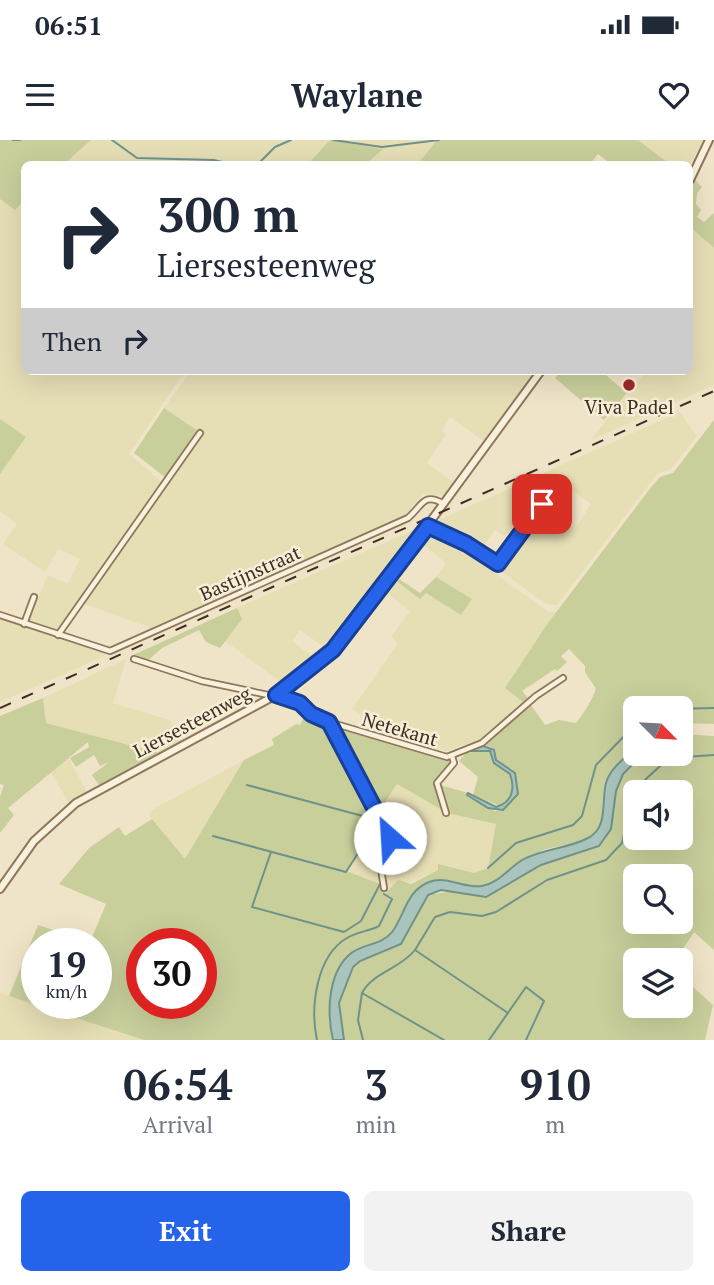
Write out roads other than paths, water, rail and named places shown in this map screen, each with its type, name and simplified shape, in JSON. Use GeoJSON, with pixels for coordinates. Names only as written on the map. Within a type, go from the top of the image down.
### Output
{"type":"FeatureCollection","features":[{"type":"Feature","properties":{"kind":"street"},"geometry":{"type":"LineString","coordinates":[[693,174],[709,140]]}},
{"type":"Feature","properties":{"kind":"street","name":"Liersesteenweg"},"geometry":{"type":"LineString","coordinates":[[0,889],[34,841],[76,803],[275,696],[333,650],[538,375]]}},
{"type":"Feature","properties":{"kind":"street"},"geometry":{"type":"LineString","coordinates":[[58,635],[200,433]]}},
{"type":"Feature","properties":{"kind":"street","name":"Bastijnstraat"},"geometry":{"type":"LineString","coordinates":[[0,615],[110,651],[408,518],[424,499],[429,497],[444,504]]}},
{"type":"Feature","properties":{"kind":"street"},"geometry":{"type":"LineString","coordinates":[[428,526],[467,544],[498,564],[542,504]]}},
{"type":"Feature","properties":{"kind":"street"},"geometry":{"type":"LineString","coordinates":[[24,624],[34,597]]}},
{"type":"Feature","properties":{"kind":"street","name":"Netekant"},"geometry":{"type":"LineString","coordinates":[[134,659],[202,681],[300,703],[311,714],[329,722],[415,750],[452,756],[482,743],[536,696],[563,678]]}},
{"type":"Feature","properties":{"kind":"street","name":"Netekant"},"geometry":{"type":"LineString","coordinates":[[329,722],[390,838],[381,869],[384,888]]}},
{"type":"Feature","properties":{"kind":"street"},"geometry":{"type":"LineString","coordinates":[[446,813],[437,783],[438,778],[454,763],[452,756]]}},
{"type":"Feature","properties":{"kind":"water"},"geometry":{"type":"Polygon","coordinates":[[[483,746],[494,750],[496,760],[515,773],[518,794],[503,810],[488,808],[467,795],[468,793],[496,807],[506,802],[511,794],[510,774],[494,763],[490,751],[465,751],[483,746]]]}},
{"type":"Feature","properties":{"kind":"water"},"geometry":{"type":"Polygon","coordinates":[[[623,760],[623,766],[631,766],[623,774],[616,791],[611,829],[599,846],[541,865],[486,897],[441,890],[428,895],[401,944],[360,961],[353,967],[339,1003],[344,1040],[333,1040],[331,995],[342,962],[360,948],[388,937],[415,891],[436,880],[482,886],[499,879],[530,856],[588,838],[595,833],[602,820],[605,787],[609,775],[623,760]]]}},
{"type":"Feature","properties":{"kind":"waterway"},"geometry":{"type":"LineString","coordinates":[[13,140],[20,140]]}},
{"type":"Feature","properties":{"kind":"waterway"},"geometry":{"type":"LineString","coordinates":[[112,140],[137,158],[218,161]]}},
{"type":"Feature","properties":{"kind":"waterway"},"geometry":{"type":"LineString","coordinates":[[261,161],[275,147],[291,140]]}},
{"type":"Feature","properties":{"kind":"waterway"},"geometry":{"type":"LineString","coordinates":[[333,140],[382,147],[439,140]]}},
{"type":"Feature","properties":{"kind":"waterway"},"geometry":{"type":"LineString","coordinates":[[693,708],[714,708]]}},
{"type":"Feature","properties":{"kind":"waterway"},"geometry":{"type":"LineString","coordinates":[[488,868],[516,843],[573,825],[582,816],[596,765],[623,737]]}},
{"type":"Feature","properties":{"kind":"waterway"},"geometry":{"type":"LineString","coordinates":[[415,950],[435,917],[450,912],[482,916],[496,912],[547,880],[606,860],[622,843],[632,796],[647,778],[669,758],[714,755]]}},
{"type":"Feature","properties":{"kind":"waterway"},"geometry":{"type":"LineString","coordinates":[[213,836],[346,872],[376,825],[374,819],[247,785]]}},
{"type":"Feature","properties":{"kind":"waterway"},"geometry":{"type":"LineString","coordinates":[[271,852],[252,907],[344,932],[361,921],[380,884]]}},
{"type":"Feature","properties":{"kind":"waterway"},"geometry":{"type":"LineString","coordinates":[[317,1040],[315,998],[322,970],[328,957],[347,938],[379,926],[392,899],[384,894]]}},
{"type":"Feature","properties":{"kind":"waterway"},"geometry":{"type":"LineString","coordinates":[[362,993],[372,981],[402,962],[415,950],[508,1013]]}},
{"type":"Feature","properties":{"kind":"waterway"},"geometry":{"type":"LineString","coordinates":[[489,1040],[526,987],[544,1001],[526,1040]]}},
{"type":"Feature","properties":{"kind":"waterway"},"geometry":{"type":"LineString","coordinates":[[363,1040],[358,1020],[362,993],[444,1040]]}},
{"type":"Feature","properties":{"kind":"railway"},"geometry":{"type":"LineString","coordinates":[[0,708],[714,391]]}},
{"type":"Feature","properties":{"kind":"place","name":"Viva Padel"},"geometry":{"type":"Point","coordinates":[629,385]}}]}
